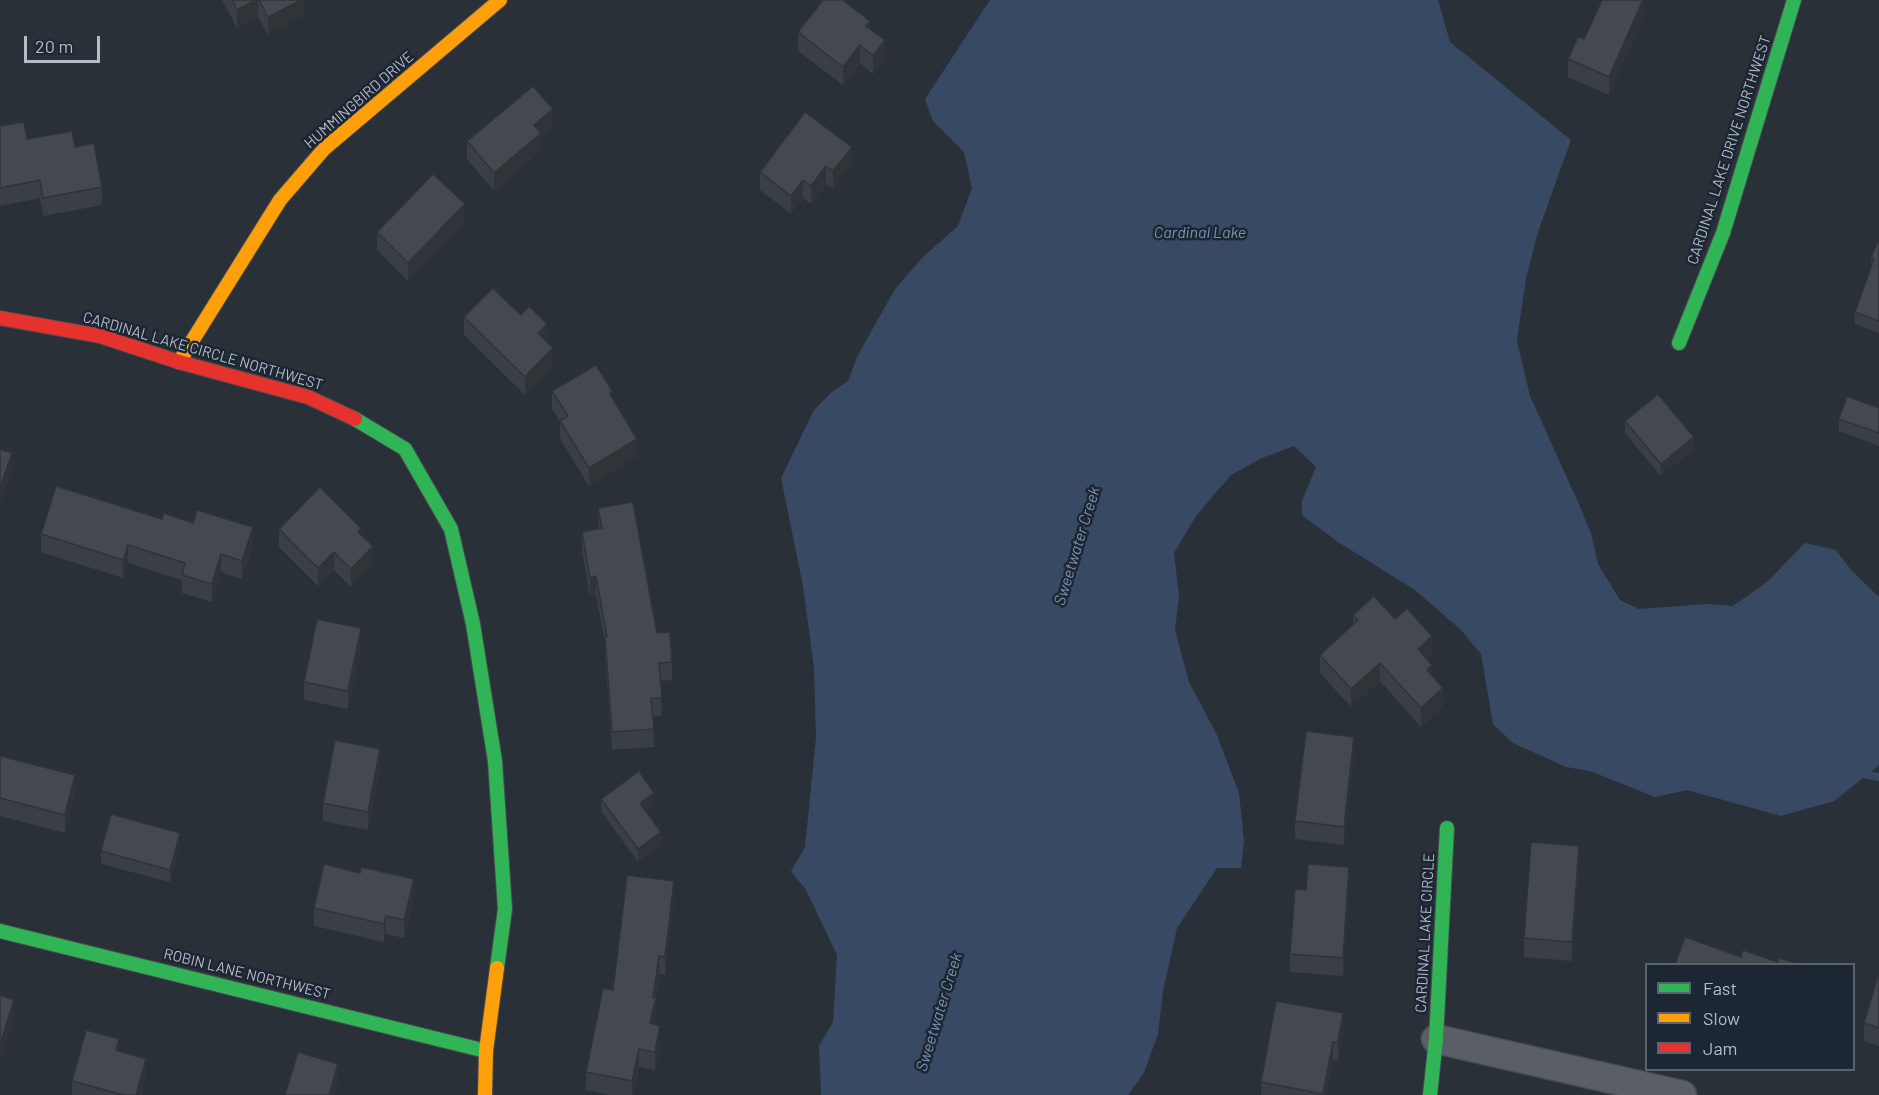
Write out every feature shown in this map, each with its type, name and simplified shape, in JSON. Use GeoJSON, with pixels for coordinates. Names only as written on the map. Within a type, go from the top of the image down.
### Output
{"type":"FeatureCollection","features":[{"type":"Feature","properties":{"kind":"street","name":"HUMMINGBIRD DRIVE"},"geometry":{"type":"LineString","coordinates":[[179,362],[280,200],[324,149],[500,0]]}},
{"type":"Feature","properties":{"kind":"street","name":"CARDINAL LAKE DRIVE NORTHWEST"},"geometry":{"type":"LineString","coordinates":[[1679,343],[1723,233],[1794,0]]}},
{"type":"Feature","properties":{"kind":"street","name":"CARDINAL LAKE CIRCLE NORTHWEST"},"geometry":{"type":"LineString","coordinates":[[0,318],[100,336],[179,362],[308,397],[347,414],[405,449],[451,529],[473,624],[495,761],[505,909],[486,1051],[485,1095]]}},
{"type":"Feature","properties":{"kind":"street","name":"CARDINAL LAKE CIRCLE"},"geometry":{"type":"LineString","coordinates":[[1436,1039],[1447,828]]}},
{"type":"Feature","properties":{"kind":"street","name":"ROBIN LANE NORTHWEST"},"geometry":{"type":"LineString","coordinates":[[0,931],[486,1051]]}},
{"type":"Feature","properties":{"kind":"street"},"geometry":{"type":"LineString","coordinates":[[1430,1095],[1436,1039],[1682,1095]]}},
{"type":"Feature","properties":{"kind":"water","name":"Cardinal Lake"},"geometry":{"type":"Polygon","coordinates":[[[990,0],[1438,0],[1450,42],[1571,140],[1538,232],[1526,278],[1517,341],[1530,396],[1591,533],[1598,564],[1620,600],[1639,609],[1707,604],[1733,606],[1767,582],[1805,543],[1836,550],[1851,570],[1879,597],[1879,764],[1877,767],[1834,801],[1781,816],[1687,790],[1655,797],[1590,771],[1566,767],[1513,743],[1493,724],[1481,654],[1461,630],[1415,590],[1338,542],[1302,515],[1302,501],[1316,467],[1294,446],[1262,458],[1231,475],[1196,516],[1174,553],[1179,596],[1175,630],[1189,682],[1216,733],[1239,793],[1244,841],[1241,868],[1217,868],[1177,928],[1163,991],[1158,1034],[1144,1073],[1128,1095],[821,1095],[819,1046],[833,1022],[837,955],[806,890],[791,871],[805,847],[816,738],[814,668],[803,586],[781,478],[814,410],[833,391],[848,381],[857,357],[895,289],[924,256],[958,226],[972,188],[964,152],[933,121],[925,99],[990,0]]]}},
{"type":"Feature","properties":{"kind":"building"},"geometry":{"type":"Polygon","coordinates":[[[232,0],[256,0],[237,10],[232,0]]]}},
{"type":"Feature","properties":{"kind":"building"},"geometry":{"type":"Polygon","coordinates":[[[259,0],[301,0],[268,17],[259,0]]]}},
{"type":"Feature","properties":{"kind":"building"},"geometry":{"type":"Polygon","coordinates":[[[823,0],[843,0],[870,21],[866,26],[885,40],[873,56],[860,45],[843,67],[798,32],[823,0]]]}},
{"type":"Feature","properties":{"kind":"building"},"geometry":{"type":"Polygon","coordinates":[[[1602,0],[1643,0],[1609,77],[1568,59],[1578,37],[1584,39],[1602,0]]]}},
{"type":"Feature","properties":{"kind":"building"},"geometry":{"type":"Polygon","coordinates":[[[533,86],[553,109],[534,125],[541,133],[494,173],[467,141],[533,86]]]}},
{"type":"Feature","properties":{"kind":"building"},"geometry":{"type":"Polygon","coordinates":[[[805,112],[852,147],[833,171],[826,166],[811,186],[803,180],[791,196],[760,172],[805,112]]]}},
{"type":"Feature","properties":{"kind":"building"},"geometry":{"type":"Polygon","coordinates":[[[24,122],[27,139],[72,131],[75,147],[94,143],[102,187],[43,198],[40,180],[0,188],[0,126],[24,122]]]}},
{"type":"Feature","properties":{"kind":"building"},"geometry":{"type":"Polygon","coordinates":[[[433,174],[465,204],[408,263],[377,232],[433,174]]]}},
{"type":"Feature","properties":{"kind":"building"},"geometry":{"type":"Polygon","coordinates":[[[1879,239],[1879,321],[1855,312],[1874,259],[1871,257],[1879,239]]]}},
{"type":"Feature","properties":{"kind":"building"},"geometry":{"type":"Polygon","coordinates":[[[493,288],[521,315],[529,306],[547,324],[538,333],[553,348],[525,377],[464,317],[493,288]]]}},
{"type":"Feature","properties":{"kind":"building"},"geometry":{"type":"Polygon","coordinates":[[[596,365],[613,392],[610,394],[637,439],[589,468],[560,421],[568,416],[552,391],[596,365]]]}},
{"type":"Feature","properties":{"kind":"building"},"geometry":{"type":"Polygon","coordinates":[[[1658,394],[1694,437],[1661,464],[1625,421],[1658,394]]]}},
{"type":"Feature","properties":{"kind":"building"},"geometry":{"type":"Polygon","coordinates":[[[1847,396],[1879,408],[1879,433],[1839,419],[1847,396]]]}},
{"type":"Feature","properties":{"kind":"building"},"geometry":{"type":"Polygon","coordinates":[[[0,449],[12,453],[0,488],[0,449]]]}},
{"type":"Feature","properties":{"kind":"building"},"geometry":{"type":"Polygon","coordinates":[[[56,486],[162,519],[164,513],[193,523],[197,510],[253,527],[242,561],[221,554],[212,584],[182,575],[185,563],[128,545],[123,560],[41,534],[56,486]]]}},
{"type":"Feature","properties":{"kind":"building"},"geometry":{"type":"Polygon","coordinates":[[[320,487],[361,528],[358,532],[373,546],[351,569],[334,552],[318,568],[279,529],[320,487]]]}},
{"type":"Feature","properties":{"kind":"building"},"geometry":{"type":"Polygon","coordinates":[[[633,502],[657,633],[670,632],[672,662],[659,663],[662,698],[651,698],[654,729],[612,732],[605,637],[607,637],[596,576],[590,578],[582,532],[602,528],[598,508],[633,502]]]}},
{"type":"Feature","properties":{"kind":"building"},"geometry":{"type":"Polygon","coordinates":[[[1374,596],[1395,619],[1407,608],[1432,636],[1418,649],[1432,665],[1427,670],[1443,688],[1421,708],[1380,663],[1351,689],[1320,655],[1358,620],[1353,615],[1374,596]]]}},
{"type":"Feature","properties":{"kind":"building"},"geometry":{"type":"Polygon","coordinates":[[[317,619],[361,628],[348,691],[304,682],[317,619]]]}},
{"type":"Feature","properties":{"kind":"building"},"geometry":{"type":"Polygon","coordinates":[[[1306,731],[1354,737],[1344,827],[1295,821],[1306,731]]]}},
{"type":"Feature","properties":{"kind":"building"},"geometry":{"type":"Polygon","coordinates":[[[335,740],[380,749],[368,812],[323,803],[335,740]]]}},
{"type":"Feature","properties":{"kind":"building"},"geometry":{"type":"Polygon","coordinates":[[[0,756],[75,775],[65,815],[0,798],[0,756]]]}},
{"type":"Feature","properties":{"kind":"building"},"geometry":{"type":"Polygon","coordinates":[[[639,771],[654,793],[640,803],[661,832],[638,849],[601,799],[639,771]]]}},
{"type":"Feature","properties":{"kind":"building"},"geometry":{"type":"Polygon","coordinates":[[[111,814],[180,833],[170,870],[101,851],[111,814]]]}},
{"type":"Feature","properties":{"kind":"building"},"geometry":{"type":"Polygon","coordinates":[[[1531,842],[1579,846],[1572,942],[1524,938],[1531,842]]]}},
{"type":"Feature","properties":{"kind":"building"},"geometry":{"type":"Polygon","coordinates":[[[324,864],[360,873],[361,867],[414,879],[404,920],[386,916],[384,924],[314,908],[324,864]]]}},
{"type":"Feature","properties":{"kind":"building"},"geometry":{"type":"Polygon","coordinates":[[[1308,864],[1349,867],[1343,958],[1290,954],[1295,889],[1306,890],[1308,864]]]}},
{"type":"Feature","properties":{"kind":"building"},"geometry":{"type":"Polygon","coordinates":[[[627,875],[674,881],[665,957],[659,956],[653,998],[656,998],[650,1023],[660,1026],[655,1052],[639,1049],[632,1081],[586,1072],[603,988],[613,990],[627,875]]]}},
{"type":"Feature","properties":{"kind":"building"},"geometry":{"type":"Polygon","coordinates":[[[1685,937],[1741,957],[1743,950],[1778,962],[1779,958],[1796,963],[1675,963],[1685,937]]]}},
{"type":"Feature","properties":{"kind":"building"},"geometry":{"type":"Polygon","coordinates":[[[1879,972],[1879,1028],[1864,1023],[1879,972]]]}},
{"type":"Feature","properties":{"kind":"building"},"geometry":{"type":"Polygon","coordinates":[[[0,995],[14,1000],[0,1045],[0,995]]]}},
{"type":"Feature","properties":{"kind":"building"},"geometry":{"type":"Polygon","coordinates":[[[1276,1001],[1343,1013],[1338,1042],[1333,1042],[1323,1094],[1261,1082],[1276,1001]]]}},
{"type":"Feature","properties":{"kind":"building"},"geometry":{"type":"Polygon","coordinates":[[[86,1030],[119,1039],[116,1050],[146,1059],[136,1095],[123,1095],[72,1081],[86,1030]]]}},
{"type":"Feature","properties":{"kind":"building"},"geometry":{"type":"Polygon","coordinates":[[[298,1052],[338,1064],[329,1095],[285,1095],[298,1052]]]}},
{"type":"Feature","properties":{"kind":"waterway"},"geometry":{"type":"LineString","coordinates":[[1867,775],[1879,777]]}},
{"type":"Feature","properties":{"kind":"traffic: fast"},"geometry":{"type":"LineString","coordinates":[[1679,343],[1723,233],[1794,0]]}},
{"type":"Feature","properties":{"kind":"traffic: fast"},"geometry":{"type":"LineString","coordinates":[[355,419],[405,449],[451,529],[473,624],[495,761],[505,909],[497,968]]}},
{"type":"Feature","properties":{"kind":"traffic: fast"},"geometry":{"type":"LineString","coordinates":[[1430,1095],[1436,1039],[1447,828]]}},
{"type":"Feature","properties":{"kind":"traffic: fast"},"geometry":{"type":"LineString","coordinates":[[0,931],[486,1051]]}},
{"type":"Feature","properties":{"kind":"traffic: slow"},"geometry":{"type":"LineString","coordinates":[[179,362],[280,200],[324,149],[500,0]]}},
{"type":"Feature","properties":{"kind":"traffic: slow"},"geometry":{"type":"LineString","coordinates":[[485,1095],[486,1051],[497,968]]}},
{"type":"Feature","properties":{"kind":"traffic: jam"},"geometry":{"type":"LineString","coordinates":[[0,318],[100,336],[179,362],[308,397],[355,419]]}},
{"type":"Feature","properties":{"kind":"water label","name":"Sweetwater Creek"},"geometry":{"type":"Point","coordinates":[1077,546]}},
{"type":"Feature","properties":{"kind":"water label","name":"Sweetwater Creek"},"geometry":{"type":"Point","coordinates":[939,1012]}}]}
